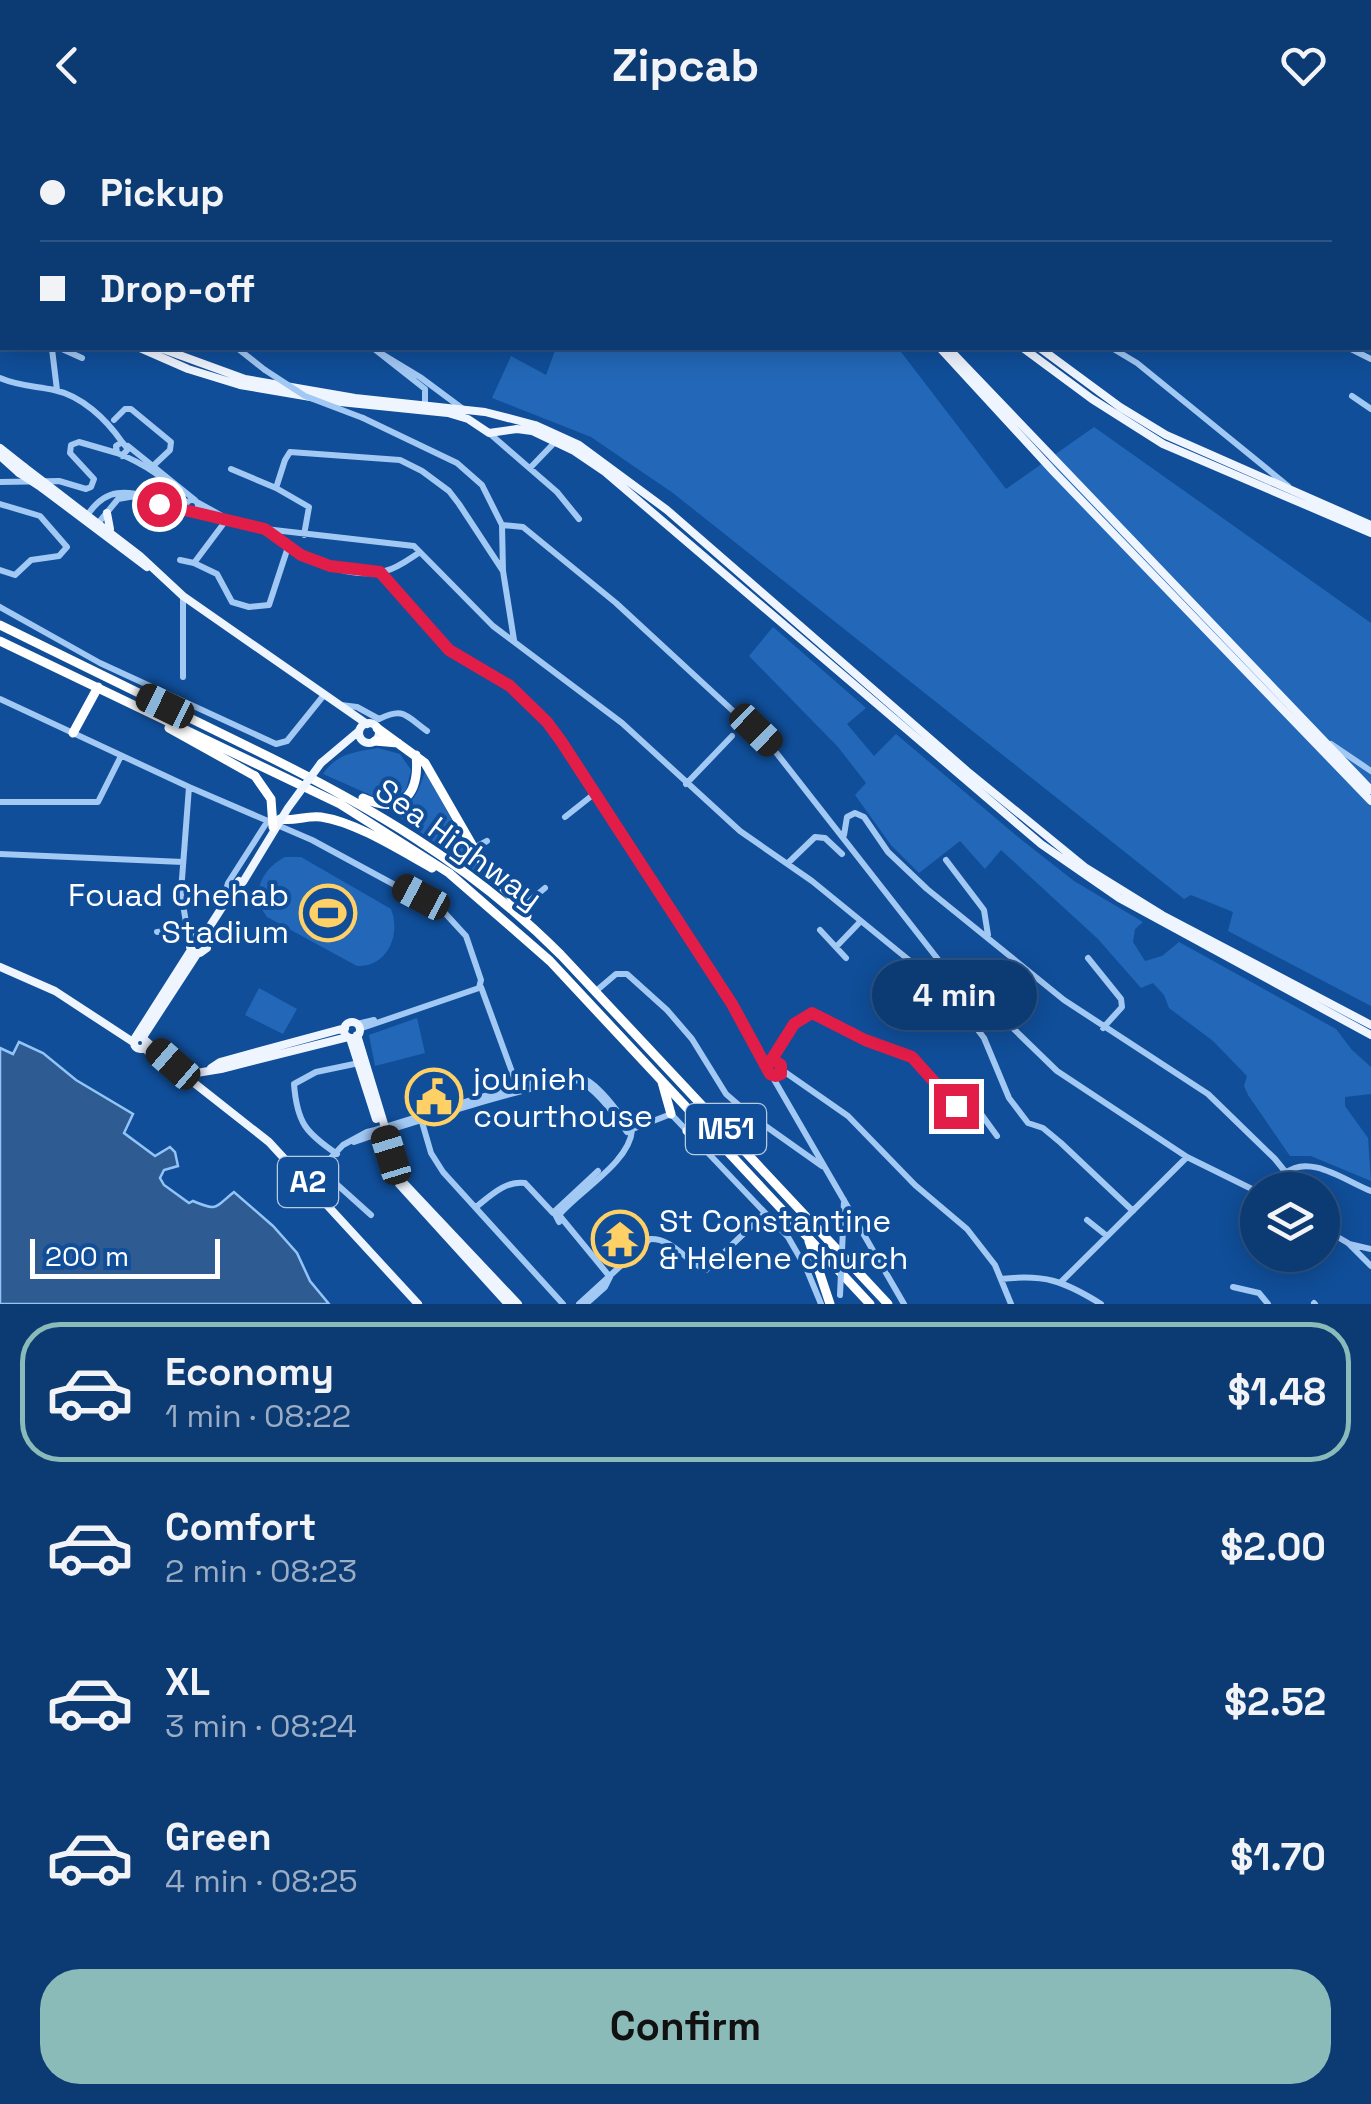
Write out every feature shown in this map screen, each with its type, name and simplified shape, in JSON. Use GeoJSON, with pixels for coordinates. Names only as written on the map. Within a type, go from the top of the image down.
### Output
{"type":"FeatureCollection","features":[{"type":"Feature","properties":{"kind":"highway","name":"Sea Highway"},"geometry":{"type":"LineString","coordinates":[[0,625],[40,638],[102,675],[333,787],[430,846],[530,924],[888,1304]]}},
{"type":"Feature","properties":{"kind":"highway","name":"Sea Highway"},"geometry":{"type":"LineString","coordinates":[[0,641],[340,804],[449,873],[524,936],[870,1304]]}},
{"type":"Feature","properties":{"kind":"highway"},"geometry":{"type":"LineString","coordinates":[[100,663],[102,675]]}},
{"type":"Feature","properties":{"kind":"highway"},"geometry":{"type":"LineString","coordinates":[[74,734],[98,687]]}},
{"type":"Feature","properties":{"kind":"highway"},"geometry":{"type":"LineString","coordinates":[[147,712],[256,776],[271,800],[275,823],[323,817],[449,873]]}},
{"type":"Feature","properties":{"kind":"highway"},"geometry":{"type":"LineString","coordinates":[[365,730],[398,743],[430,771],[474,848],[530,924]]}},
{"type":"Feature","properties":{"kind":"highway"},"geometry":{"type":"LineString","coordinates":[[375,741],[398,743]]}},
{"type":"Feature","properties":{"kind":"highway"},"geometry":{"type":"LineString","coordinates":[[333,787],[339,786],[381,805],[397,803],[416,784],[416,755]]}},
{"type":"Feature","properties":{"kind":"highway"},"geometry":{"type":"LineString","coordinates":[[662,1080],[672,1114]]}},
{"type":"Feature","properties":{"kind":"highway"},"geometry":{"type":"LineString","coordinates":[[688,1132],[718,1139]]}},
{"type":"Feature","properties":{"kind":"highway"},"geometry":{"type":"LineString","coordinates":[[808,1239],[830,1304]]}},
{"type":"Feature","properties":{"kind":"main road"},"geometry":{"type":"LineString","coordinates":[[145,350],[216,379],[340,402],[448,413],[468,418],[490,432],[524,429],[556,441],[632,494],[1056,856],[1120,898],[1371,1035]]}},
{"type":"Feature","properties":{"kind":"main road"},"geometry":{"type":"LineString","coordinates":[[165,350],[245,379],[355,398],[503,416],[563,436],[642,490],[967,771],[1086,868],[1162,915],[1371,1025]]}},
{"type":"Feature","properties":{"kind":"main road"},"geometry":{"type":"LineString","coordinates":[[942,350],[1371,801]]}},
{"type":"Feature","properties":{"kind":"main road"},"geometry":{"type":"LineString","coordinates":[[950,350],[1371,790]]}},
{"type":"Feature","properties":{"kind":"main road"},"geometry":{"type":"LineString","coordinates":[[1026,350],[1163,444],[1371,533]]}},
{"type":"Feature","properties":{"kind":"main road"},"geometry":{"type":"LineString","coordinates":[[1043,350],[1120,407],[1166,435],[1371,525]]}},
{"type":"Feature","properties":{"kind":"main road"},"geometry":{"type":"LineString","coordinates":[[503,416],[503,431]]}},
{"type":"Feature","properties":{"kind":"main road"},"geometry":{"type":"LineString","coordinates":[[0,448],[21,470]]}},
{"type":"Feature","properties":{"kind":"main road"},"geometry":{"type":"LineString","coordinates":[[0,456],[151,569]]}},
{"type":"Feature","properties":{"kind":"main road"},"geometry":{"type":"LineString","coordinates":[[43,486],[86,517]]}},
{"type":"Feature","properties":{"kind":"main road"},"geometry":{"type":"LineString","coordinates":[[77,507],[94,506]]}},
{"type":"Feature","properties":{"kind":"main road"},"geometry":{"type":"LineString","coordinates":[[106,513],[111,534]]}},
{"type":"Feature","properties":{"kind":"main road"},"geometry":{"type":"LineString","coordinates":[[97,526],[183,596],[343,707],[365,730],[375,741],[366,743],[365,730]]}},
{"type":"Feature","properties":{"kind":"main road"},"geometry":{"type":"LineString","coordinates":[[140,1039],[275,823],[321,763],[365,730]]}},
{"type":"Feature","properties":{"kind":"main road"},"geometry":{"type":"LineString","coordinates":[[193,949],[205,950],[203,937],[241,881]]}},
{"type":"Feature","properties":{"kind":"main road","name":"A2"},"geometry":{"type":"LineString","coordinates":[[0,967],[55,990],[120,1032],[140,1039],[168,1068],[182,1074],[270,1142],[418,1304]]}},
{"type":"Feature","properties":{"kind":"main road"},"geometry":{"type":"LineString","coordinates":[[353,1032],[359,1063],[403,1190],[508,1304]]}},
{"type":"Feature","properties":{"kind":"main road"},"geometry":{"type":"LineString","coordinates":[[182,1074],[353,1032]]}},
{"type":"Feature","properties":{"kind":"main road"},"geometry":{"type":"LineString","coordinates":[[353,1032],[397,1172],[518,1304]]}},
{"type":"Feature","properties":{"kind":"street"},"geometry":{"type":"LineString","coordinates":[[52,350],[57,390]]}},
{"type":"Feature","properties":{"kind":"street"},"geometry":{"type":"LineString","coordinates":[[64,350],[82,358]]}},
{"type":"Feature","properties":{"kind":"street"},"geometry":{"type":"LineString","coordinates":[[241,350],[305,396],[430,448],[470,472],[493,503],[502,526],[503,572],[514,642]]}},
{"type":"Feature","properties":{"kind":"street"},"geometry":{"type":"LineString","coordinates":[[376,350],[463,409]]}},
{"type":"Feature","properties":{"kind":"street"},"geometry":{"type":"LineString","coordinates":[[1115,350],[1137,363],[1297,493]]}},
{"type":"Feature","properties":{"kind":"street"},"geometry":{"type":"LineString","coordinates":[[382,354],[425,389],[426,404]]}},
{"type":"Feature","properties":{"kind":"street"},"geometry":{"type":"LineString","coordinates":[[0,378],[14,385],[57,390],[92,410],[121,448],[191,505]]}},
{"type":"Feature","properties":{"kind":"street"},"geometry":{"type":"LineString","coordinates":[[1352,396],[1371,409]]}},
{"type":"Feature","properties":{"kind":"street"},"geometry":{"type":"LineString","coordinates":[[114,420],[125,409],[131,409],[171,442],[170,450],[152,466]]}},
{"type":"Feature","properties":{"kind":"street"},"geometry":{"type":"LineString","coordinates":[[490,432],[578,519]]}},
{"type":"Feature","properties":{"kind":"street"},"geometry":{"type":"LineString","coordinates":[[530,468],[556,441]]}},
{"type":"Feature","properties":{"kind":"street"},"geometry":{"type":"LineString","coordinates":[[0,482],[58,481],[91,488],[94,480],[71,455],[70,447],[79,442],[96,448],[121,448],[152,466],[191,505]]}},
{"type":"Feature","properties":{"kind":"street"},"geometry":{"type":"LineString","coordinates":[[276,488],[284,460],[295,452],[406,462],[449,491],[503,572]]}},
{"type":"Feature","properties":{"kind":"street"},"geometry":{"type":"LineString","coordinates":[[230,469],[276,488],[309,508],[304,535]]}},
{"type":"Feature","properties":{"kind":"street"},"geometry":{"type":"LineString","coordinates":[[86,517],[94,506],[131,491],[265,529],[414,546],[494,626],[622,723],[740,831],[788,863],[924,970],[976,1025],[1009,1098],[1028,1122],[1061,1142],[1133,1211]]}},
{"type":"Feature","properties":{"kind":"street"},"geometry":{"type":"LineString","coordinates":[[97,526],[114,502],[129,496],[191,505]]}},
{"type":"Feature","properties":{"kind":"street"},"geometry":{"type":"LineString","coordinates":[[0,504],[40,516],[67,547],[59,556],[31,560],[15,575],[0,570]]}},
{"type":"Feature","properties":{"kind":"street"},"geometry":{"type":"LineString","coordinates":[[194,563],[226,518]]}},
{"type":"Feature","properties":{"kind":"street"},"geometry":{"type":"LineString","coordinates":[[502,526],[523,527],[616,603],[772,746],[946,969],[966,980],[1056,1071],[1186,1157],[1240,1183]]}},
{"type":"Feature","properties":{"kind":"street"},"geometry":{"type":"LineString","coordinates":[[265,529],[285,545],[330,566],[380,572],[420,552]]}},
{"type":"Feature","properties":{"kind":"street"},"geometry":{"type":"LineString","coordinates":[[180,560],[217,574],[232,602],[261,608],[272,601],[287,532]]}},
{"type":"Feature","properties":{"kind":"street"},"geometry":{"type":"LineString","coordinates":[[380,572],[449,650],[510,686],[561,741],[769,1062],[772,1076],[822,1166],[904,1304]]}},
{"type":"Feature","properties":{"kind":"street"},"geometry":{"type":"LineString","coordinates":[[183,596],[183,678]]}},
{"type":"Feature","properties":{"kind":"street"},"geometry":{"type":"LineString","coordinates":[[0,607],[40,638],[276,744],[287,741],[324,694]]}},
{"type":"Feature","properties":{"kind":"street"},"geometry":{"type":"LineString","coordinates":[[0,699],[312,840],[443,911],[466,936],[518,1090]]}},
{"type":"Feature","properties":{"kind":"street"},"geometry":{"type":"LineString","coordinates":[[343,707],[357,707],[379,719],[396,711],[427,731]]}},
{"type":"Feature","properties":{"kind":"street"},"geometry":{"type":"LineString","coordinates":[[1310,728],[1371,771]]}},
{"type":"Feature","properties":{"kind":"street"},"geometry":{"type":"LineString","coordinates":[[686,784],[732,736]]}},
{"type":"Feature","properties":{"kind":"street"},"geometry":{"type":"LineString","coordinates":[[0,802],[98,802],[121,756]]}},
{"type":"Feature","properties":{"kind":"street"},"geometry":{"type":"LineString","coordinates":[[188,787],[181,892],[184,925],[193,949]]}},
{"type":"Feature","properties":{"kind":"street"},"geometry":{"type":"LineString","coordinates":[[565,818],[594,794]]}},
{"type":"Feature","properties":{"kind":"street"},"geometry":{"type":"LineString","coordinates":[[844,836],[847,817],[855,813],[864,817],[888,852],[914,878],[1064,1000],[1208,1094],[1285,1172]]}},
{"type":"Feature","properties":{"kind":"street"},"geometry":{"type":"LineString","coordinates":[[220,909],[228,883],[275,823]]}},
{"type":"Feature","properties":{"kind":"street"},"geometry":{"type":"LineString","coordinates":[[788,863],[815,837],[824,838],[842,854]]}},
{"type":"Feature","properties":{"kind":"street"},"geometry":{"type":"LineString","coordinates":[[474,848],[487,840]]}},
{"type":"Feature","properties":{"kind":"street"},"geometry":{"type":"LineString","coordinates":[[0,854],[182,862]]}},
{"type":"Feature","properties":{"kind":"street"},"geometry":{"type":"LineString","coordinates":[[946,860],[984,910],[988,936]]}},
{"type":"Feature","properties":{"kind":"street"},"geometry":{"type":"LineString","coordinates":[[521,908],[544,888]]}},
{"type":"Feature","properties":{"kind":"street"},"geometry":{"type":"LineString","coordinates":[[836,947],[860,922]]}},
{"type":"Feature","properties":{"kind":"street"},"geometry":{"type":"LineString","coordinates":[[157,932],[184,925],[203,937]]}},
{"type":"Feature","properties":{"kind":"street"},"geometry":{"type":"LineString","coordinates":[[820,930],[846,958]]}},
{"type":"Feature","properties":{"kind":"street"},"geometry":{"type":"LineString","coordinates":[[1088,958],[1121,999],[1119,1012],[1104,1028]]}},
{"type":"Feature","properties":{"kind":"street"},"geometry":{"type":"LineString","coordinates":[[924,970],[946,969]]}},
{"type":"Feature","properties":{"kind":"street"},"geometry":{"type":"LineString","coordinates":[[596,991],[616,974],[627,974],[692,1039],[726,1094],[750,1116],[822,1166]]}},
{"type":"Feature","properties":{"kind":"street"},"geometry":{"type":"LineString","coordinates":[[353,1032],[481,986]]}},
{"type":"Feature","properties":{"kind":"street"},"geometry":{"type":"LineString","coordinates":[[769,1062],[800,1018],[808,1013],[822,1016],[865,1040],[912,1057],[953,1104],[976,1107],[997,1136]]}},
{"type":"Feature","properties":{"kind":"street"},"geometry":{"type":"LineString","coordinates":[[769,1062],[780,1062],[782,1070],[779,1076],[772,1076]]}},
{"type":"Feature","properties":{"kind":"street"},"geometry":{"type":"LineString","coordinates":[[336,1154],[310,1136],[294,1095],[294,1084],[316,1072],[359,1063]]}},
{"type":"Feature","properties":{"kind":"street"},"geometry":{"type":"LineString","coordinates":[[782,1070],[848,1116],[915,1186],[968,1229],[987,1252],[1011,1304]]}},
{"type":"Feature","properties":{"kind":"street"},"geometry":{"type":"LineString","coordinates":[[309,1184],[354,1138],[518,1090],[577,1078],[630,1131]]}},
{"type":"Feature","properties":{"kind":"street"},"geometry":{"type":"LineString","coordinates":[[556,1214],[619,1152],[630,1131],[672,1114],[796,1249],[821,1304]]}},
{"type":"Feature","properties":{"kind":"street"},"geometry":{"type":"LineString","coordinates":[[421,1120],[438,1166],[564,1304]]}},
{"type":"Feature","properties":{"kind":"street"},"geometry":{"type":"LineString","coordinates":[[1062,1281],[1186,1157]]}},
{"type":"Feature","properties":{"kind":"street"},"geometry":{"type":"LineString","coordinates":[[1287,1172],[1306,1164],[1325,1172]]}},
{"type":"Feature","properties":{"kind":"street"},"geometry":{"type":"LineString","coordinates":[[324,1167],[370,1215]]}},
{"type":"Feature","properties":{"kind":"street"},"geometry":{"type":"LineString","coordinates":[[1340,1178],[1371,1191]]}},
{"type":"Feature","properties":{"kind":"street"},"geometry":{"type":"LineString","coordinates":[[476,1208],[500,1189],[518,1182],[526,1185],[608,1276]]}},
{"type":"Feature","properties":{"kind":"street"},"geometry":{"type":"LineString","coordinates":[[841,1304],[844,1200]]}},
{"type":"Feature","properties":{"kind":"street"},"geometry":{"type":"LineString","coordinates":[[586,1302],[608,1276],[655,1238],[670,1243],[700,1268],[708,1269],[766,1213]]}},
{"type":"Feature","properties":{"kind":"street"},"geometry":{"type":"LineString","coordinates":[[1087,1220],[1106,1236]]}},
{"type":"Feature","properties":{"kind":"street"},"geometry":{"type":"LineString","coordinates":[[1340,1238],[1371,1266]]}},
{"type":"Feature","properties":{"kind":"street"},"geometry":{"type":"LineString","coordinates":[[1348,1243],[1371,1249]]}},
{"type":"Feature","properties":{"kind":"street"},"geometry":{"type":"LineString","coordinates":[[1001,1279],[1033,1277],[1062,1281],[1101,1304]]}},
{"type":"Feature","properties":{"kind":"street"},"geometry":{"type":"LineString","coordinates":[[1233,1286],[1259,1293],[1268,1304]]}},
{"type":"Feature","properties":{"kind":"shaded area"},"geometry":{"type":"Polygon","coordinates":[[[555,350],[900,350],[1006,489],[1094,427],[1371,623],[1371,1006],[1228,931],[1233,912],[1191,895],[1184,899],[673,493],[591,437],[492,398],[511,356],[546,375],[555,350]]]}},
{"type":"Feature","properties":{"kind":"shaded area"},"geometry":{"type":"Polygon","coordinates":[[[773,627],[866,708],[847,724],[874,756],[896,734],[1074,881],[1143,922],[1135,929],[1133,942],[1145,961],[1162,956],[1179,942],[1336,1029],[1371,1067],[1371,1094],[1345,1097],[1345,1106],[1368,1138],[1371,1181],[1311,1156],[1290,1156],[1248,1095],[1244,1086],[1247,1076],[1213,1041],[1169,1008],[1153,983],[1141,988],[1098,939],[1001,850],[985,869],[960,841],[919,873],[891,845],[855,795],[866,783],[838,747],[749,656],[773,627]]]}},
{"type":"Feature","properties":{"kind":"shaded area"},"geometry":{"type":"Polygon","coordinates":[[[378,748],[400,754],[411,770],[406,790],[392,800],[323,774],[340,758],[378,748]]]}},
{"type":"Feature","properties":{"kind":"shaded area"},"geometry":{"type":"Polygon","coordinates":[[[425,772],[485,878],[392,812],[411,801],[425,772]]]}},
{"type":"Feature","properties":{"kind":"shaded area","name":"Fouad Chehab Stadium"},"geometry":{"type":"Polygon","coordinates":[[[285,857],[301,857],[391,909],[393,938],[384,955],[368,965],[357,966],[267,917],[259,900],[261,883],[270,868],[285,857]]]}},
{"type":"Feature","properties":{"kind":"shaded area"},"geometry":{"type":"Polygon","coordinates":[[[259,988],[297,1009],[283,1034],[245,1015],[259,988]]]}},
{"type":"Feature","properties":{"kind":"shaded area"},"geometry":{"type":"Polygon","coordinates":[[[417,1018],[425,1053],[375,1066],[369,1035],[417,1018]]]}},
{"type":"Feature","properties":{"kind":"shaded area"},"geometry":{"type":"Polygon","coordinates":[[[19,1042],[43,1053],[76,1080],[133,1114],[124,1133],[155,1156],[170,1147],[178,1166],[164,1170],[160,1178],[189,1203],[216,1206],[234,1192],[297,1253],[310,1281],[329,1304],[0,1304],[0,1048],[13,1054],[19,1042]]]}},
{"type":"Feature","properties":{"kind":"place","name":"Fouad Chehab Stadium"},"geometry":{"type":"Point","coordinates":[328,913]}},
{"type":"Feature","properties":{"kind":"place","name":"jounieh courthouse"},"geometry":{"type":"Point","coordinates":[434,1097]}},
{"type":"Feature","properties":{"kind":"place","name":"St Constantine & Helene church"},"geometry":{"type":"Point","coordinates":[620,1239]}},
{"type":"Feature","properties":{"kind":"route"},"geometry":{"type":"LineString","coordinates":[[159,504],[265,529],[312,561],[380,572],[449,650],[510,686],[531,705],[561,741],[732,1004],[770,1074],[781,1074],[781,1065],[772,1059],[794,1024],[812,1013],[865,1040],[912,1057],[956,1106]]}}]}
